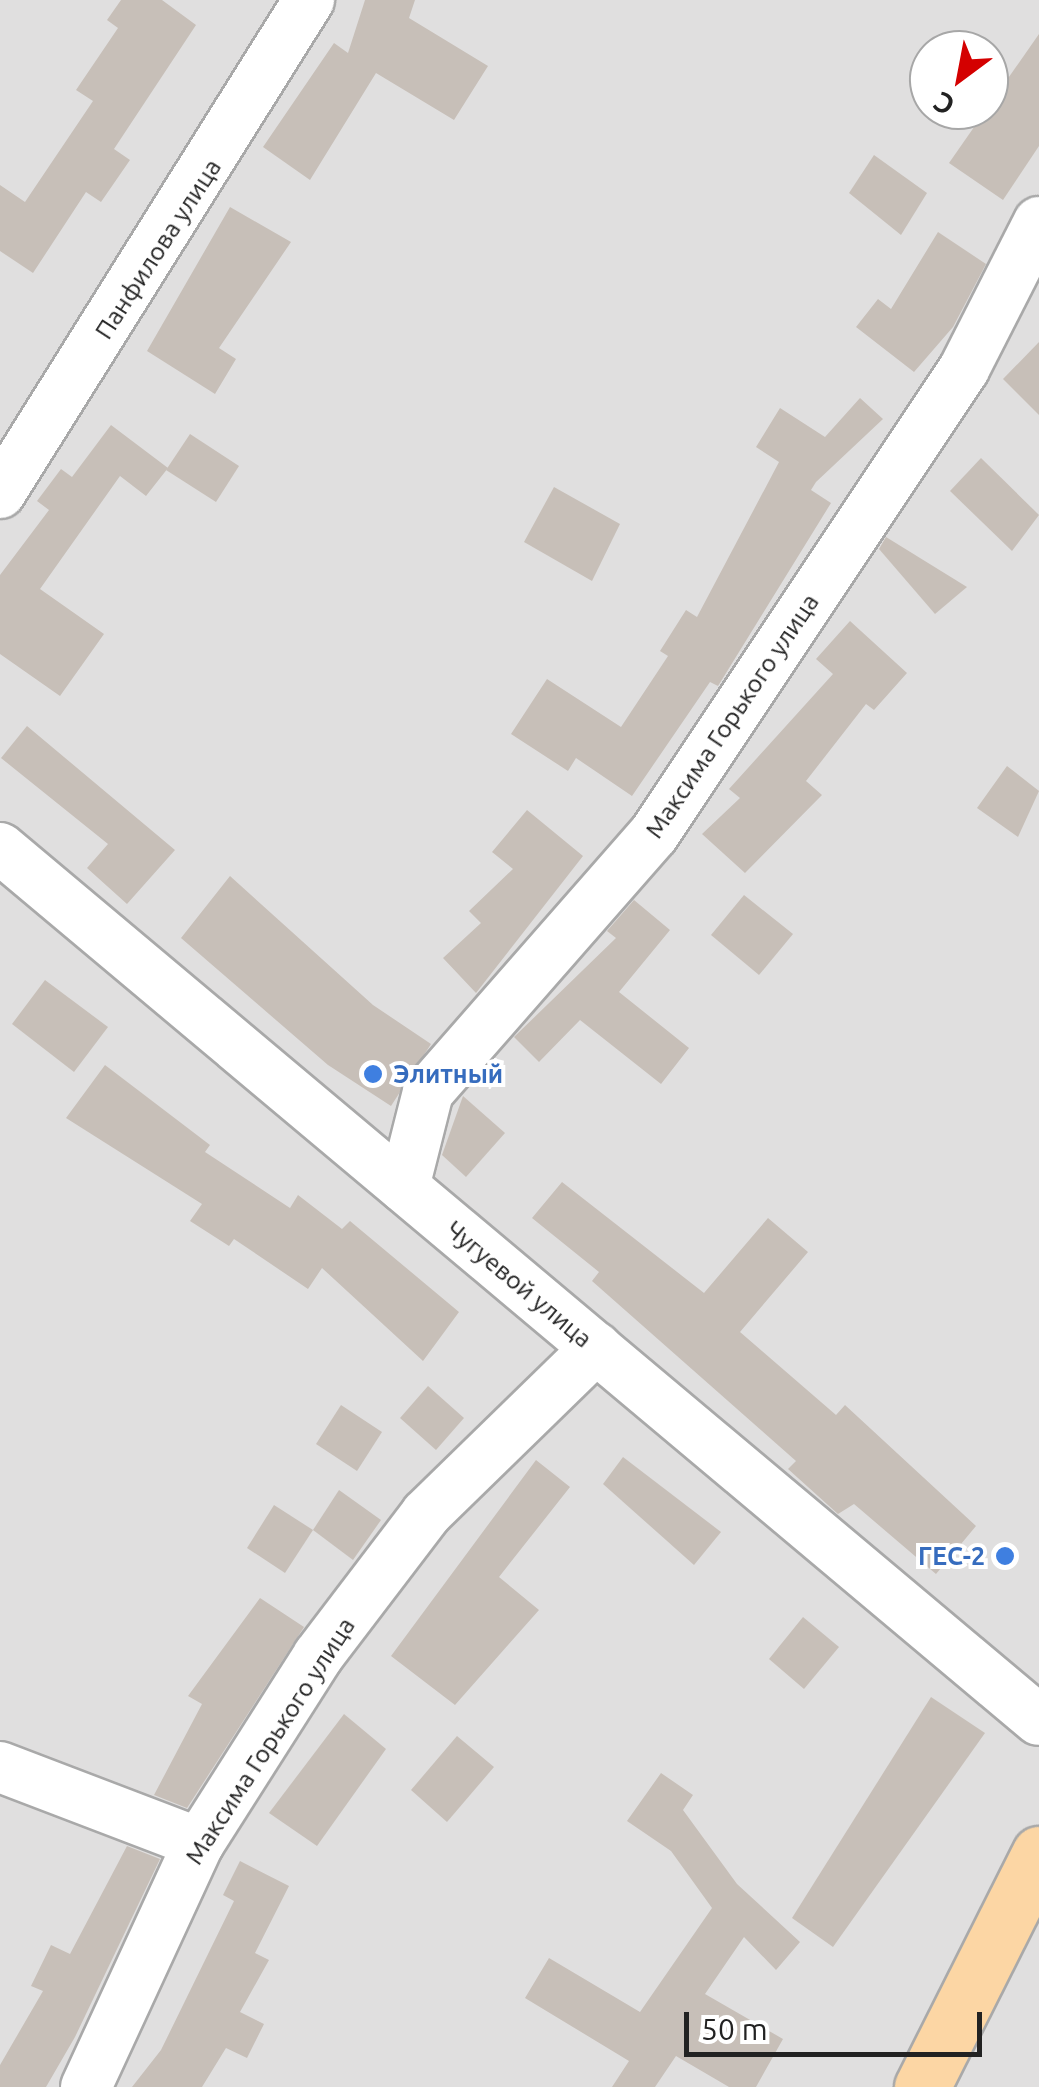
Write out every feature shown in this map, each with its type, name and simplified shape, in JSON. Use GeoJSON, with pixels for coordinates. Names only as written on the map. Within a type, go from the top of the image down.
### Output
{"type":"FeatureCollection","features":[{"type":"Feature","properties":{"kind":"main road"},"geometry":{"type":"LineString","coordinates":[[922,2087],[1039,1854]]}},
{"type":"Feature","properties":{"kind":"street","name":"Панфилова улица"},"geometry":{"type":"LineString","coordinates":[[0,494],[309,0]]}},
{"type":"Feature","properties":{"kind":"street","name":"Максима Горького улица"},"geometry":{"type":"LineString","coordinates":[[404,1188],[428,1092],[654,834],[964,369],[1039,222]]}},
{"type":"Feature","properties":{"kind":"street","name":"Чугуевой улица"},"geometry":{"type":"LineString","coordinates":[[0,848],[1039,1720]]}},
{"type":"Feature","properties":{"kind":"street","name":"Максима Горького улица"},"geometry":{"type":"LineString","coordinates":[[86,2087],[200,1843],[318,1656],[426,1514],[596,1348]]}},
{"type":"Feature","properties":{"kind":"street"},"geometry":{"type":"LineString","coordinates":[[0,1766],[200,1843]]}},
{"type":"Feature","properties":{"kind":"shaded area"},"geometry":{"type":"Polygon","coordinates":[[[0,0],[1039,0],[1039,2087],[0,2087],[0,0]]]}},
{"type":"Feature","properties":{"kind":"building"},"geometry":{"type":"Polygon","coordinates":[[[121,0],[162,0],[196,25],[114,149],[130,160],[101,202],[86,192],[33,273],[0,251],[0,185],[25,202],[93,101],[76,90],[118,28],[107,20],[121,0]]]}},
{"type":"Feature","properties":{"kind":"building"},"geometry":{"type":"Polygon","coordinates":[[[365,0],[415,0],[409,18],[488,66],[454,120],[376,73],[310,180],[263,147],[334,43],[348,53],[365,0]]]}},
{"type":"Feature","properties":{"kind":"building"},"geometry":{"type":"Polygon","coordinates":[[[1039,34],[1039,146],[1003,200],[949,163],[972,130],[1009,130],[1009,77],[1039,34]]]}},
{"type":"Feature","properties":{"kind":"building"},"geometry":{"type":"Polygon","coordinates":[[[874,155],[927,193],[901,235],[849,193],[874,155]]]}},
{"type":"Feature","properties":{"kind":"building"},"geometry":{"type":"Polygon","coordinates":[[[230,207],[291,242],[219,348],[236,359],[215,394],[147,351],[230,207]]]}},
{"type":"Feature","properties":{"kind":"building"},"geometry":{"type":"Polygon","coordinates":[[[938,232],[986,264],[953,327],[914,372],[856,327],[878,299],[891,309],[938,232]]]}},
{"type":"Feature","properties":{"kind":"building"},"geometry":{"type":"Polygon","coordinates":[[[1039,342],[1039,415],[1003,379],[1039,342]]]}},
{"type":"Feature","properties":{"kind":"building"},"geometry":{"type":"Polygon","coordinates":[[[860,398],[883,419],[816,482],[811,490],[831,503],[718,686],[710,682],[632,796],[576,758],[568,771],[511,734],[547,679],[621,727],[668,656],[660,651],[686,610],[697,617],[779,462],[756,447],[780,408],[825,437],[860,398]]]}},
{"type":"Feature","properties":{"kind":"building"},"geometry":{"type":"Polygon","coordinates":[[[111,425],[168,468],[146,496],[120,476],[40,589],[104,634],[60,696],[0,654],[0,575],[49,510],[37,501],[61,469],[72,477],[111,425]]]}},
{"type":"Feature","properties":{"kind":"building"},"geometry":{"type":"Polygon","coordinates":[[[190,434],[239,466],[216,502],[166,470],[190,434]]]}},
{"type":"Feature","properties":{"kind":"building"},"geometry":{"type":"Polygon","coordinates":[[[981,458],[1039,515],[1012,551],[950,491],[981,458]]]}},
{"type":"Feature","properties":{"kind":"building"},"geometry":{"type":"Polygon","coordinates":[[[554,487],[620,524],[592,581],[524,542],[554,487]]]}},
{"type":"Feature","properties":{"kind":"building"},"geometry":{"type":"Polygon","coordinates":[[[886,537],[967,587],[935,614],[879,549],[886,537]]]}},
{"type":"Feature","properties":{"kind":"building"},"geometry":{"type":"Polygon","coordinates":[[[850,621],[907,673],[874,710],[866,704],[806,781],[822,795],[745,873],[702,834],[740,798],[729,789],[833,674],[816,659],[850,621]]]}},
{"type":"Feature","properties":{"kind":"building"},"geometry":{"type":"Polygon","coordinates":[[[27,726],[175,850],[127,904],[87,868],[108,844],[1,758],[27,726]]]}},
{"type":"Feature","properties":{"kind":"building"},"geometry":{"type":"Polygon","coordinates":[[[1007,766],[1039,791],[1018,837],[977,808],[1007,766]]]}},
{"type":"Feature","properties":{"kind":"building"},"geometry":{"type":"Polygon","coordinates":[[[527,810],[583,856],[476,993],[443,958],[481,923],[469,911],[513,869],[492,852],[527,810]]]}},
{"type":"Feature","properties":{"kind":"building"},"geometry":{"type":"Polygon","coordinates":[[[230,876],[373,1005],[431,1044],[391,1106],[328,1065],[181,938],[230,876]]]}},
{"type":"Feature","properties":{"kind":"building"},"geometry":{"type":"Polygon","coordinates":[[[744,895],[793,934],[759,975],[711,935],[744,895]]]}},
{"type":"Feature","properties":{"kind":"building"},"geometry":{"type":"Polygon","coordinates":[[[634,900],[670,930],[619,992],[689,1048],[661,1084],[580,1020],[539,1062],[514,1037],[616,938],[607,931],[634,900]]]}},
{"type":"Feature","properties":{"kind":"building"},"geometry":{"type":"Polygon","coordinates":[[[45,980],[108,1027],[74,1072],[12,1024],[45,980]]]}},
{"type":"Feature","properties":{"kind":"building"},"geometry":{"type":"Polygon","coordinates":[[[105,1065],[210,1145],[205,1152],[290,1208],[298,1195],[342,1229],[350,1221],[459,1312],[423,1361],[322,1268],[308,1289],[234,1239],[229,1246],[190,1221],[202,1204],[66,1118],[105,1065]]]}},
{"type":"Feature","properties":{"kind":"building"},"geometry":{"type":"Polygon","coordinates":[[[463,1096],[505,1133],[466,1177],[442,1155],[463,1096]]]}},
{"type":"Feature","properties":{"kind":"building"},"geometry":{"type":"Polygon","coordinates":[[[562,1182],[704,1293],[768,1218],[808,1252],[740,1332],[836,1415],[845,1405],[976,1526],[936,1574],[854,1504],[838,1514],[788,1469],[796,1461],[592,1281],[599,1272],[532,1218],[562,1182]]]}},
{"type":"Feature","properties":{"kind":"building"},"geometry":{"type":"Polygon","coordinates":[[[428,1386],[464,1418],[436,1450],[400,1418],[428,1386]]]}},
{"type":"Feature","properties":{"kind":"building"},"geometry":{"type":"Polygon","coordinates":[[[341,1405],[382,1432],[357,1471],[316,1444],[341,1405]]]}},
{"type":"Feature","properties":{"kind":"building"},"geometry":{"type":"Polygon","coordinates":[[[623,1457],[721,1532],[694,1565],[603,1484],[623,1457]]]}},
{"type":"Feature","properties":{"kind":"building"},"geometry":{"type":"Polygon","coordinates":[[[536,1460],[570,1487],[499,1577],[539,1610],[455,1705],[391,1656],[536,1460]]]}},
{"type":"Feature","properties":{"kind":"building"},"geometry":{"type":"Polygon","coordinates":[[[339,1490],[381,1520],[353,1560],[313,1530],[339,1490]]]}},
{"type":"Feature","properties":{"kind":"building"},"geometry":{"type":"Polygon","coordinates":[[[274,1505],[313,1530],[285,1573],[247,1548],[274,1505]]]}},
{"type":"Feature","properties":{"kind":"building"},"geometry":{"type":"Polygon","coordinates":[[[260,1598],[304,1627],[187,1808],[154,1795],[202,1704],[188,1696],[260,1598]]]}},
{"type":"Feature","properties":{"kind":"building"},"geometry":{"type":"Polygon","coordinates":[[[803,1617],[839,1647],[804,1689],[769,1659],[803,1617]]]}},
{"type":"Feature","properties":{"kind":"building"},"geometry":{"type":"Polygon","coordinates":[[[931,1697],[985,1733],[833,1947],[792,1918],[931,1697]]]}},
{"type":"Feature","properties":{"kind":"building"},"geometry":{"type":"Polygon","coordinates":[[[344,1714],[386,1749],[317,1846],[269,1813],[344,1714]]]}},
{"type":"Feature","properties":{"kind":"building"},"geometry":{"type":"Polygon","coordinates":[[[457,1736],[494,1767],[447,1822],[411,1790],[457,1736]]]}},
{"type":"Feature","properties":{"kind":"building"},"geometry":{"type":"Polygon","coordinates":[[[661,1773],[693,1795],[683,1810],[737,1884],[800,1942],[776,1970],[744,1937],[705,1994],[783,2039],[756,2087],[729,2087],[676,2056],[655,2087],[612,2087],[629,2061],[525,1998],[549,1958],[640,2012],[712,1908],[671,1851],[627,1821],[661,1773]]]}},
{"type":"Feature","properties":{"kind":"building"},"geometry":{"type":"Polygon","coordinates":[[[127,1846],[160,1859],[75,2037],[46,2087],[0,2087],[0,2065],[43,1991],[31,1986],[51,1945],[70,1954],[127,1846]]]}},
{"type":"Feature","properties":{"kind":"building"},"geometry":{"type":"Polygon","coordinates":[[[240,1861],[289,1886],[255,1953],[269,1960],[240,2012],[264,2024],[247,2058],[226,2048],[202,2087],[132,2087],[161,2050],[234,1901],[223,1895],[240,1861]]]}},
{"type":"Feature","properties":{"kind":"place","name":"Элитный"},"geometry":{"type":"Point","coordinates":[373,1074]}},
{"type":"Feature","properties":{"kind":"place","name":"ГЕС-2"},"geometry":{"type":"Point","coordinates":[1005,1556]}}]}
